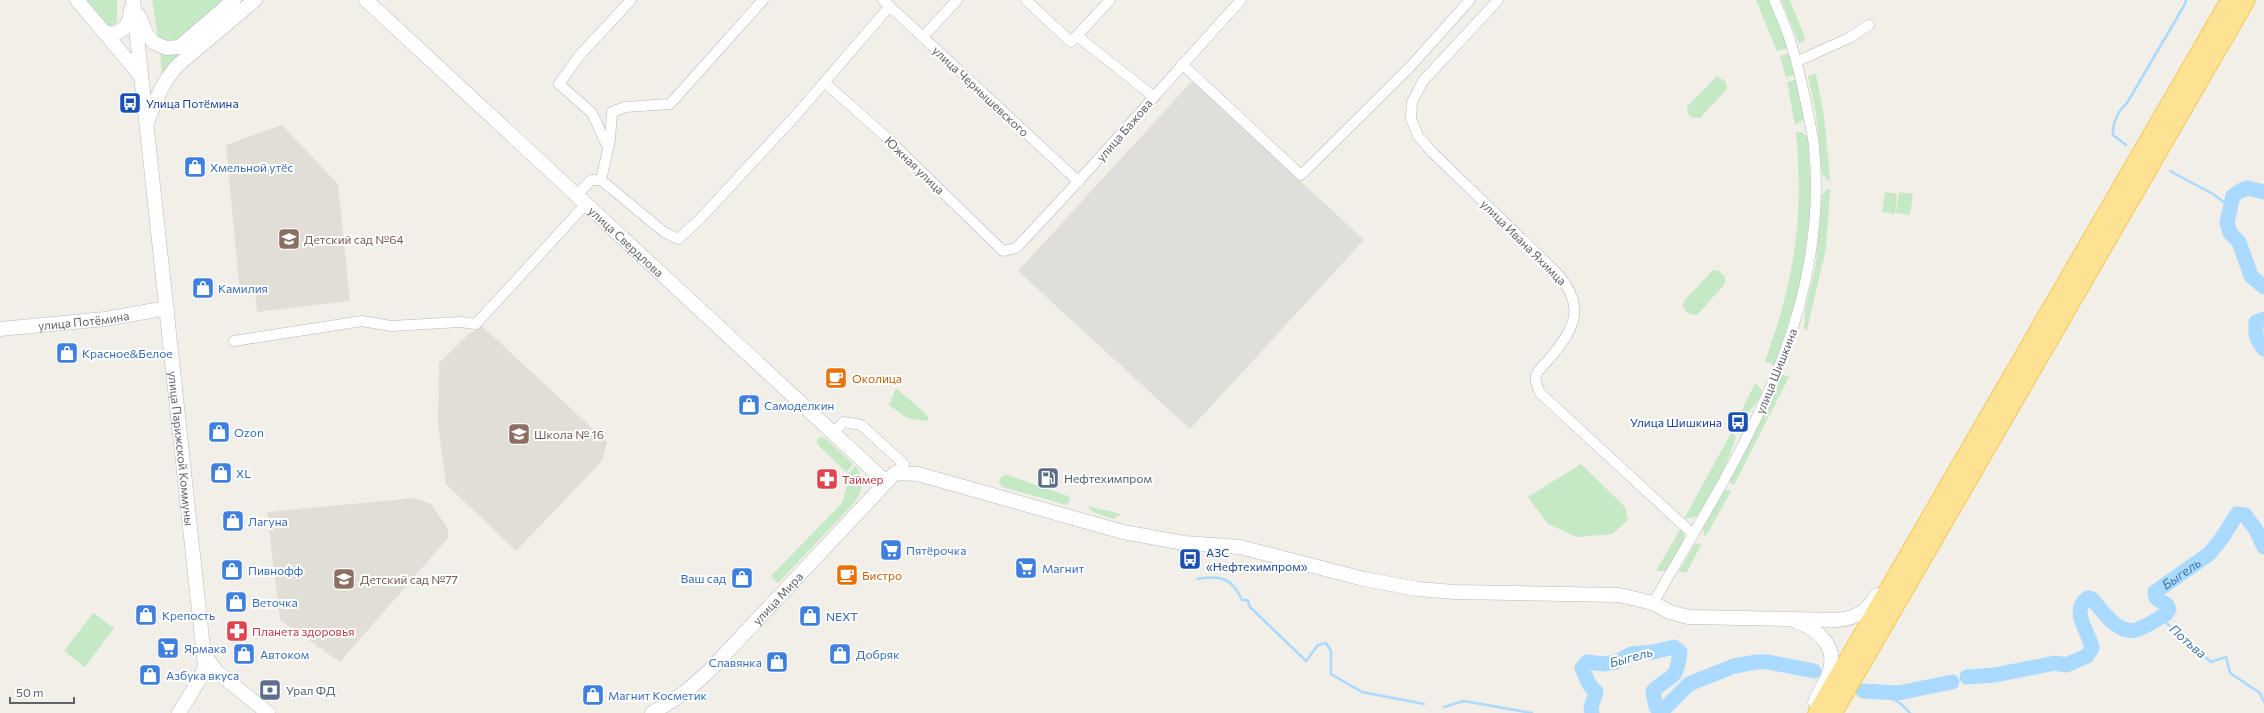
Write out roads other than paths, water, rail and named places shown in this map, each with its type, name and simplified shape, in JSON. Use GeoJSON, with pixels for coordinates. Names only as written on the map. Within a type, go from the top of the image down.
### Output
{"type":"FeatureCollection","features":[{"type":"Feature","properties":{"kind":"highway"},"geometry":{"type":"LineString","coordinates":[[1817,713],[2230,0]]}},
{"type":"Feature","properties":{"kind":"highway"},"geometry":{"type":"LineString","coordinates":[[1833,713],[2246,0]]}},
{"type":"Feature","properties":{"kind":"street"},"geometry":{"type":"LineString","coordinates":[[77,0],[141,76]]}},
{"type":"Feature","properties":{"kind":"street"},"geometry":{"type":"LineString","coordinates":[[104,32],[113,34],[126,27],[130,20],[133,0]]}},
{"type":"Feature","properties":{"kind":"street"},"geometry":{"type":"LineString","coordinates":[[133,0],[146,33],[153,42],[166,48],[179,47],[234,0]]}},
{"type":"Feature","properties":{"kind":"street","name":"улица Парижской Коммуны"},"geometry":{"type":"LineString","coordinates":[[133,0],[205,666],[202,677],[180,713]]}},
{"type":"Feature","properties":{"kind":"street"},"geometry":{"type":"LineString","coordinates":[[146,125],[160,88],[168,76],[178,65],[255,0]]}},
{"type":"Feature","properties":{"kind":"street","name":"улица Свердлова"},"geometry":{"type":"LineString","coordinates":[[366,0],[833,432],[895,473]]}},
{"type":"Feature","properties":{"kind":"street"},"geometry":{"type":"LineString","coordinates":[[608,148],[592,112],[559,84],[579,56],[631,0]]}},
{"type":"Feature","properties":{"kind":"street"},"geometry":{"type":"LineString","coordinates":[[601,180],[608,148],[612,112],[625,107],[670,104],[763,0]]}},
{"type":"Feature","properties":{"kind":"street"},"geometry":{"type":"LineString","coordinates":[[923,37],[957,0]]}},
{"type":"Feature","properties":{"kind":"street"},"geometry":{"type":"LineString","coordinates":[[1026,0],[1074,39],[1153,96]]}},
{"type":"Feature","properties":{"kind":"street"},"geometry":{"type":"LineString","coordinates":[[1074,39],[1110,0]]}},
{"type":"Feature","properties":{"kind":"street","name":"улица Бажова"},"geometry":{"type":"LineString","coordinates":[[1003,251],[1016,248],[1079,182],[1153,96],[1241,0]]}},
{"type":"Feature","properties":{"kind":"street"},"geometry":{"type":"LineString","coordinates":[[1182,64],[1301,175],[1409,68],[1470,0]]}},
{"type":"Feature","properties":{"kind":"street","name":"улица Ивана Яхимца"},"geometry":{"type":"LineString","coordinates":[[1498,0],[1423,81],[1412,102],[1411,119],[1418,136],[1432,152],[1556,272],[1568,286],[1574,305],[1574,323],[1567,338],[1536,374],[1536,383],[1540,393],[1693,534]]}},
{"type":"Feature","properties":{"kind":"street","name":"улица Шишкина"},"geometry":{"type":"LineString","coordinates":[[1653,604],[1722,484],[1772,388],[1792,337],[1806,285],[1814,236],[1816,186],[1814,145],[1798,61],[1784,21],[1774,0]]}},
{"type":"Feature","properties":{"kind":"street"},"geometry":{"type":"LineString","coordinates":[[234,341],[362,320],[391,326],[460,322],[476,324],[581,200],[591,180],[601,180],[664,232],[678,239],[738,177],[824,82],[886,3]]}},
{"type":"Feature","properties":{"kind":"street","name":"улица Чернышевского"},"geometry":{"type":"LineString","coordinates":[[886,3],[1079,182]]}},
{"type":"Feature","properties":{"kind":"street"},"geometry":{"type":"LineString","coordinates":[[1798,61],[1849,38],[1869,25]]}},
{"type":"Feature","properties":{"kind":"street","name":"Южная улица"},"geometry":{"type":"LineString","coordinates":[[824,82],[885,136],[1003,251]]}},
{"type":"Feature","properties":{"kind":"street","name":"улица Потёмина"},"geometry":{"type":"LineString","coordinates":[[0,329],[85,321],[167,308]]}},
{"type":"Feature","properties":{"kind":"street"},"geometry":{"type":"LineString","coordinates":[[833,432],[844,422],[861,425],[895,473],[918,474],[1123,532],[1184,543],[1240,547],[1364,579],[1418,589],[1454,592],[1618,595],[1653,604],[1670,612],[1688,617],[1837,620],[1860,615],[1868,608],[1889,575],[1911,550]]}},
{"type":"Feature","properties":{"kind":"street","name":"улица Мира"},"geometry":{"type":"LineString","coordinates":[[652,713],[682,694],[708,672],[895,473]]}},
{"type":"Feature","properties":{"kind":"street"},"geometry":{"type":"LineString","coordinates":[[1785,618],[1808,626],[1819,633],[1827,642],[1830,654],[1830,670],[1810,713]]}},
{"type":"Feature","properties":{"kind":"street"},"geometry":{"type":"LineString","coordinates":[[204,654],[217,672],[268,713]]}},
{"type":"Feature","properties":{"kind":"waterway"},"geometry":{"type":"LineString","coordinates":[[2126,145],[2113,135],[2116,118],[2127,103],[2186,0]]}},
{"type":"Feature","properties":{"kind":"waterway"},"geometry":{"type":"LineString","coordinates":[[2170,171],[2213,194],[2230,207]]}},
{"type":"Feature","properties":{"kind":"waterway","name":"Быгель"},"geometry":{"type":"LineString","coordinates":[[2264,192],[2247,188],[2233,196],[2227,222],[2230,233],[2239,242],[2251,276],[2264,287]]}},
{"type":"Feature","properties":{"kind":"waterway","name":"Быгель"},"geometry":{"type":"LineString","coordinates":[[2264,319],[2256,322],[2257,337],[2259,343],[2264,349]]}},
{"type":"Feature","properties":{"kind":"waterway","name":"Быгель"},"geometry":{"type":"LineString","coordinates":[[1967,677],[1995,675],[2055,663],[2066,665],[2087,656],[2092,648],[2080,616],[2080,609],[2088,598],[2092,599],[2117,625],[2129,631],[2144,627],[2166,614],[2169,610],[2167,605],[2156,598],[2155,592],[2209,554],[2222,538],[2237,514],[2245,515],[2256,530],[2264,547]]}},
{"type":"Feature","properties":{"kind":"waterway"},"geometry":{"type":"LineString","coordinates":[[1198,579],[1219,578],[1230,583],[1242,600],[1248,600],[1249,606],[1306,661],[1318,645],[1326,643],[1331,651],[1331,674],[1362,692],[1424,704]]}},
{"type":"Feature","properties":{"kind":"waterway","name":"Потьва"},"geometry":{"type":"LineString","coordinates":[[2160,617],[2211,662],[2226,657],[2230,673],[2260,693],[2264,702]]}},
{"type":"Feature","properties":{"kind":"waterway","name":"Быгель"},"geometry":{"type":"LineString","coordinates":[[1592,713],[1591,708],[1596,692],[1589,684],[1582,668],[1587,662],[1603,664],[1616,662],[1631,654],[1653,652],[1674,647],[1680,652],[1677,669],[1672,676],[1653,691],[1656,707],[1663,710],[1689,684],[1734,666],[1757,662],[1768,662],[1814,671]]}},
{"type":"Feature","properties":{"kind":"waterway","name":"Быгель"},"geometry":{"type":"LineString","coordinates":[[1863,691],[1898,693],[1952,682]]}},
{"type":"Feature","properties":{"kind":"waterway"},"geometry":{"type":"LineString","coordinates":[[1878,692],[1900,703],[1910,713]]}},
{"type":"Feature","properties":{"kind":"waterway"},"geometry":{"type":"LineString","coordinates":[[1444,707],[1464,701],[1532,713]]}},
{"type":"Feature","properties":{"kind":"place","name":"Улица Потёмина"},"geometry":{"type":"Point","coordinates":[130,103]}},
{"type":"Feature","properties":{"kind":"place","name":"Хмельной утёс"},"geometry":{"type":"Point","coordinates":[195,167]}},
{"type":"Feature","properties":{"kind":"place","name":"Детский сад №64"},"geometry":{"type":"Point","coordinates":[289,239]}},
{"type":"Feature","properties":{"kind":"place","name":"Камилия"},"geometry":{"type":"Point","coordinates":[203,288]}},
{"type":"Feature","properties":{"kind":"place","name":"Красное&Белое"},"geometry":{"type":"Point","coordinates":[67,353]}},
{"type":"Feature","properties":{"kind":"place","name":"Околица"},"geometry":{"type":"Point","coordinates":[836,378]}},
{"type":"Feature","properties":{"kind":"place","name":"Самоделкин"},"geometry":{"type":"Point","coordinates":[749,405]}},
{"type":"Feature","properties":{"kind":"place","name":"Улица Шишкина"},"geometry":{"type":"Point","coordinates":[1738,422]}},
{"type":"Feature","properties":{"kind":"place","name":"Ozon"},"geometry":{"type":"Point","coordinates":[219,432]}},
{"type":"Feature","properties":{"kind":"place","name":"Школа № 16"},"geometry":{"type":"Point","coordinates":[519,434]}},
{"type":"Feature","properties":{"kind":"place","name":"XL"},"geometry":{"type":"Point","coordinates":[221,473]}},
{"type":"Feature","properties":{"kind":"place","name":"Нефтехимпром"},"geometry":{"type":"Point","coordinates":[1048,478]}},
{"type":"Feature","properties":{"kind":"place","name":"Таймер"},"geometry":{"type":"Point","coordinates":[827,479]}},
{"type":"Feature","properties":{"kind":"place","name":"Лагуна"},"geometry":{"type":"Point","coordinates":[233,521]}},
{"type":"Feature","properties":{"kind":"place","name":"Пятёрочка"},"geometry":{"type":"Point","coordinates":[891,550]}},
{"type":"Feature","properties":{"kind":"place","name":"АЗС «Нефтехимпром»"},"geometry":{"type":"Point","coordinates":[1190,559]}},
{"type":"Feature","properties":{"kind":"place","name":"Магнит"},"geometry":{"type":"Point","coordinates":[1026,568]}},
{"type":"Feature","properties":{"kind":"place","name":"Пивнофф"},"geometry":{"type":"Point","coordinates":[232,570]}},
{"type":"Feature","properties":{"kind":"place","name":"Бистро"},"geometry":{"type":"Point","coordinates":[847,575]}},
{"type":"Feature","properties":{"kind":"place","name":"Ваш сад"},"geometry":{"type":"Point","coordinates":[742,578]}},
{"type":"Feature","properties":{"kind":"place","name":"Детский сад №77"},"geometry":{"type":"Point","coordinates":[344,579]}},
{"type":"Feature","properties":{"kind":"place","name":"Веточка"},"geometry":{"type":"Point","coordinates":[236,602]}},
{"type":"Feature","properties":{"kind":"place","name":"Крепость"},"geometry":{"type":"Point","coordinates":[146,615]}},
{"type":"Feature","properties":{"kind":"place","name":"NEXT"},"geometry":{"type":"Point","coordinates":[810,616]}},
{"type":"Feature","properties":{"kind":"place","name":"Планета здоровья"},"geometry":{"type":"Point","coordinates":[237,631]}},
{"type":"Feature","properties":{"kind":"place","name":"Ярмака"},"geometry":{"type":"Point","coordinates":[168,648]}},
{"type":"Feature","properties":{"kind":"place","name":"Автоком"},"geometry":{"type":"Point","coordinates":[244,654]}},
{"type":"Feature","properties":{"kind":"place","name":"Добряк"},"geometry":{"type":"Point","coordinates":[840,654]}},
{"type":"Feature","properties":{"kind":"place","name":"Славянка"},"geometry":{"type":"Point","coordinates":[777,662]}},
{"type":"Feature","properties":{"kind":"place","name":"Азбука вкуса"},"geometry":{"type":"Point","coordinates":[150,675]}},
{"type":"Feature","properties":{"kind":"place","name":"Урал ФД"},"geometry":{"type":"Point","coordinates":[270,690]}},
{"type":"Feature","properties":{"kind":"place","name":"Магнит Косметик"},"geometry":{"type":"Point","coordinates":[593,695]}}]}
